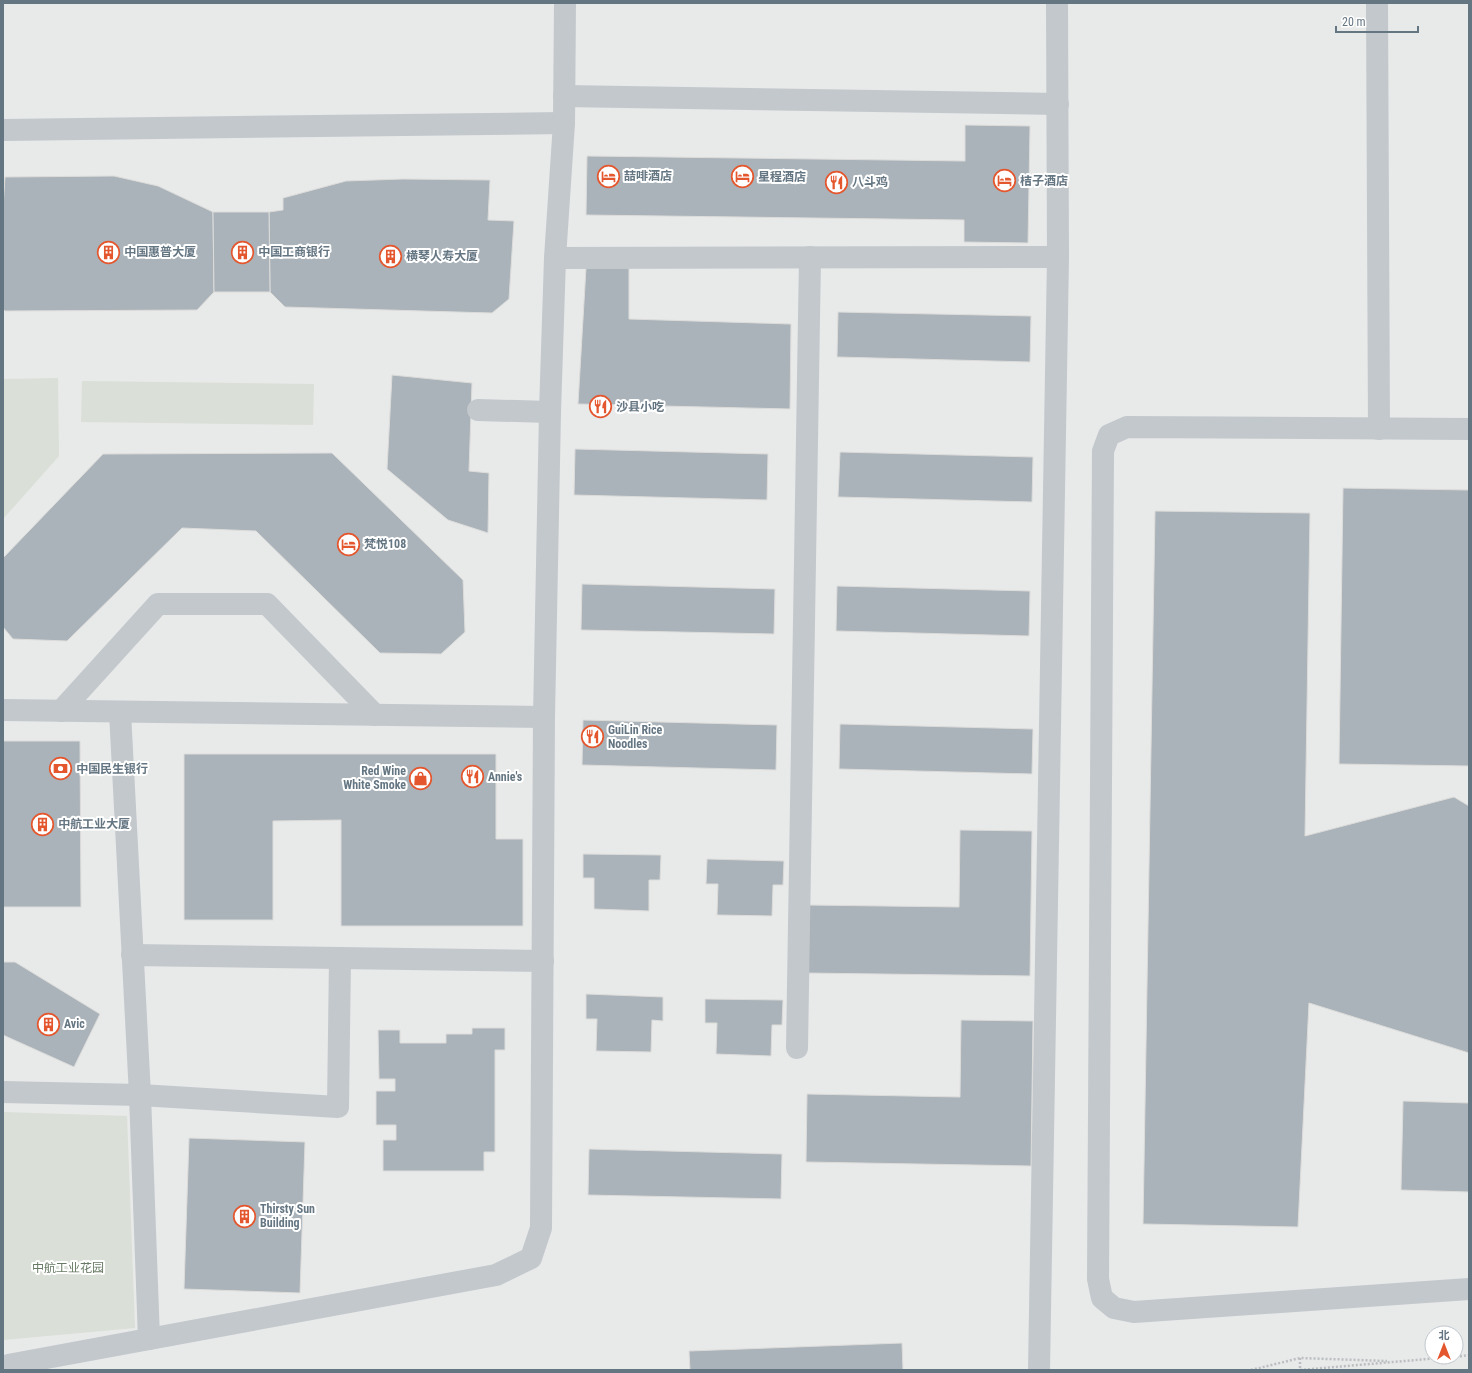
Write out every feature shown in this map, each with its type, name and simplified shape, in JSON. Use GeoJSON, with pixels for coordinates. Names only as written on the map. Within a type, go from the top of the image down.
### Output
{"type":"FeatureCollection","features":[{"type":"Feature","properties":{"kind":"street"},"geometry":{"type":"LineString","coordinates":[[8,1365],[496,1274],[531,1258],[541,1228],[544,717],[550,412],[555,258],[564,123],[565,3]]}},
{"type":"Feature","properties":{"kind":"street"},"geometry":{"type":"LineString","coordinates":[[1039,1370],[1058,257],[1057,3]]}},
{"type":"Feature","properties":{"kind":"street"},"geometry":{"type":"LineString","coordinates":[[1377,3],[1380,429]]}},
{"type":"Feature","properties":{"kind":"street"},"geometry":{"type":"LineString","coordinates":[[564,96],[1058,104]]}},
{"type":"Feature","properties":{"kind":"street"},"geometry":{"type":"LineString","coordinates":[[3,130],[564,123]]}},
{"type":"Feature","properties":{"kind":"street"},"geometry":{"type":"LineString","coordinates":[[797,1048],[810,257]]}},
{"type":"Feature","properties":{"kind":"street"},"geometry":{"type":"LineString","coordinates":[[555,258],[1058,257]]}},
{"type":"Feature","properties":{"kind":"street"},"geometry":{"type":"LineString","coordinates":[[478,410],[550,412]]}},
{"type":"Feature","properties":{"kind":"street"},"geometry":{"type":"LineString","coordinates":[[1469,429],[1127,427],[1109,435],[1103,451],[1098,1279],[1102,1298],[1114,1308],[1134,1312],[1469,1289]]}},
{"type":"Feature","properties":{"kind":"street"},"geometry":{"type":"LineString","coordinates":[[61,711],[158,604],[267,604],[375,715]]}},
{"type":"Feature","properties":{"kind":"street"},"geometry":{"type":"LineString","coordinates":[[3,710],[544,717]]}},
{"type":"Feature","properties":{"kind":"street"},"geometry":{"type":"LineString","coordinates":[[120,712],[140,1095],[149,1339]]}},
{"type":"Feature","properties":{"kind":"street"},"geometry":{"type":"LineString","coordinates":[[132,955],[543,961]]}},
{"type":"Feature","properties":{"kind":"street"},"geometry":{"type":"LineString","coordinates":[[3,1092],[140,1095],[338,1107],[340,958]]}},
{"type":"Feature","properties":{"kind":"path"},"geometry":{"type":"LineString","coordinates":[[1251,1370],[1300,1358],[1397,1362]]}},
{"type":"Feature","properties":{"kind":"path"},"geometry":{"type":"LineString","coordinates":[[1300,1358],[1300,1370],[1424,1360]]}},
{"type":"Feature","properties":{"kind":"shaded area"},"geometry":{"type":"Polygon","coordinates":[[[3,3],[1469,3],[1469,1370],[3,1370],[3,3]]]}},
{"type":"Feature","properties":{"kind":"green space"},"geometry":{"type":"Polygon","coordinates":[[[58,378],[59,456],[3,519],[3,379],[58,378]]]}},
{"type":"Feature","properties":{"kind":"green space"},"geometry":{"type":"Polygon","coordinates":[[[82,381],[314,384],[313,425],[81,422],[82,381]]]}},
{"type":"Feature","properties":{"kind":"green space","name":"中航工业花园"},"geometry":{"type":"Polygon","coordinates":[[[3,1112],[127,1116],[135,1328],[3,1340],[3,1112]]]}},
{"type":"Feature","properties":{"kind":"building"},"geometry":{"type":"Polygon","coordinates":[[[965,125],[1030,126],[1028,243],[964,242],[964,220],[586,215],[587,156],[965,161],[965,125]]]}},
{"type":"Feature","properties":{"kind":"building","name":"中国惠普大厦"},"geometry":{"type":"Polygon","coordinates":[[[114,176],[158,186],[213,212],[214,292],[197,310],[5,311],[3,309],[3,208],[5,177],[114,176]]]}},
{"type":"Feature","properties":{"kind":"building","name":"横琴人寿大厦"},"geometry":{"type":"Polygon","coordinates":[[[403,179],[490,180],[488,220],[514,221],[509,299],[492,313],[285,307],[270,292],[269,212],[283,210],[283,198],[346,181],[403,179]]]}},
{"type":"Feature","properties":{"kind":"building","name":"中国工商银行"},"geometry":{"type":"Polygon","coordinates":[[[213,212],[269,212],[270,292],[214,292],[213,212]]]}},
{"type":"Feature","properties":{"kind":"building"},"geometry":{"type":"Polygon","coordinates":[[[586,268],[629,268],[629,319],[791,324],[790,409],[578,404],[586,268]]]}},
{"type":"Feature","properties":{"kind":"building"},"geometry":{"type":"Polygon","coordinates":[[[838,312],[1031,316],[1030,362],[837,357],[838,312]]]}},
{"type":"Feature","properties":{"kind":"building"},"geometry":{"type":"Polygon","coordinates":[[[392,375],[472,383],[469,471],[489,473],[488,533],[448,520],[387,469],[392,375]]]}},
{"type":"Feature","properties":{"kind":"building"},"geometry":{"type":"Polygon","coordinates":[[[575,449],[768,454],[767,500],[574,495],[575,449]]]}},
{"type":"Feature","properties":{"kind":"building"},"geometry":{"type":"Polygon","coordinates":[[[840,452],[1033,457],[1032,502],[838,497],[840,452]]]}},
{"type":"Feature","properties":{"kind":"building","name":"梵悦108"},"geometry":{"type":"Polygon","coordinates":[[[332,453],[463,580],[465,632],[441,654],[380,653],[256,531],[182,528],[67,641],[13,639],[3,627],[3,558],[103,454],[332,453]]]}},
{"type":"Feature","properties":{"kind":"building"},"geometry":{"type":"Polygon","coordinates":[[[1343,488],[1469,490],[1469,766],[1339,764],[1343,488]]]}},
{"type":"Feature","properties":{"kind":"building"},"geometry":{"type":"Polygon","coordinates":[[[1155,511],[1310,513],[1305,836],[1454,797],[1469,806],[1469,1053],[1309,1003],[1298,1227],[1143,1224],[1155,511]]]}},
{"type":"Feature","properties":{"kind":"building"},"geometry":{"type":"Polygon","coordinates":[[[582,584],[775,589],[774,634],[581,630],[582,584]]]}},
{"type":"Feature","properties":{"kind":"building"},"geometry":{"type":"Polygon","coordinates":[[[837,586],[1030,591],[1029,636],[836,631],[837,586]]]}},
{"type":"Feature","properties":{"kind":"building"},"geometry":{"type":"Polygon","coordinates":[[[583,720],[777,725],[776,770],[582,765],[583,720]]]}},
{"type":"Feature","properties":{"kind":"building"},"geometry":{"type":"Polygon","coordinates":[[[840,724],[1033,729],[1032,774],[839,769],[840,724]]]}},
{"type":"Feature","properties":{"kind":"building","name":"中航工业大厦"},"geometry":{"type":"Polygon","coordinates":[[[3,741],[80,741],[81,907],[3,907],[3,741]]]}},
{"type":"Feature","properties":{"kind":"building"},"geometry":{"type":"Polygon","coordinates":[[[184,754],[496,754],[496,839],[523,839],[523,926],[341,926],[341,820],[273,821],[273,920],[184,920],[184,754]]]}},
{"type":"Feature","properties":{"kind":"building"},"geometry":{"type":"Polygon","coordinates":[[[960,830],[1032,831],[1030,976],[805,973],[807,905],[959,907],[960,830]]]}},
{"type":"Feature","properties":{"kind":"building"},"geometry":{"type":"Polygon","coordinates":[[[583,854],[661,855],[660,880],[649,880],[649,911],[594,909],[594,878],[583,878],[583,854]]]}},
{"type":"Feature","properties":{"kind":"building"},"geometry":{"type":"Polygon","coordinates":[[[707,859],[784,861],[783,885],[773,885],[772,916],[717,915],[718,884],[706,884],[707,859]]]}},
{"type":"Feature","properties":{"kind":"building","name":"Avic"},"geometry":{"type":"Polygon","coordinates":[[[3,962],[15,962],[100,1014],[74,1067],[3,1035],[3,962]]]}},
{"type":"Feature","properties":{"kind":"building"},"geometry":{"type":"Polygon","coordinates":[[[586,994],[663,997],[663,1021],[652,1020],[651,1052],[596,1051],[597,1019],[586,1019],[586,994]]]}},
{"type":"Feature","properties":{"kind":"building"},"geometry":{"type":"Polygon","coordinates":[[[705,999],[783,1000],[782,1025],[772,1025],[771,1056],[716,1054],[717,1023],[705,1023],[705,999]]]}},
{"type":"Feature","properties":{"kind":"building"},"geometry":{"type":"Polygon","coordinates":[[[961,1020],[1033,1021],[1031,1166],[806,1162],[807,1094],[960,1097],[961,1020]]]}},
{"type":"Feature","properties":{"kind":"building"},"geometry":{"type":"Polygon","coordinates":[[[472,1028],[505,1028],[505,1050],[495,1050],[495,1152],[484,1152],[484,1171],[383,1171],[383,1140],[396,1140],[396,1125],[376,1125],[376,1091],[395,1091],[395,1079],[379,1079],[378,1030],[400,1030],[400,1043],[446,1043],[446,1034],[472,1034],[472,1028]]]}},
{"type":"Feature","properties":{"kind":"building"},"geometry":{"type":"Polygon","coordinates":[[[1403,1101],[1469,1103],[1469,1192],[1401,1190],[1403,1101]]]}},
{"type":"Feature","properties":{"kind":"building","name":"Thirsty Sun Building"},"geometry":{"type":"Polygon","coordinates":[[[189,1138],[305,1142],[300,1293],[184,1289],[189,1138]]]}},
{"type":"Feature","properties":{"kind":"building"},"geometry":{"type":"Polygon","coordinates":[[[589,1149],[782,1154],[781,1199],[588,1195],[589,1149]]]}},
{"type":"Feature","properties":{"kind":"building"},"geometry":{"type":"Polygon","coordinates":[[[902,1343],[903,1370],[690,1370],[689,1351],[902,1343]]]}},
{"type":"Feature","properties":{"kind":"place","name":"喆啡酒店"},"geometry":{"type":"Point","coordinates":[609,176]}},
{"type":"Feature","properties":{"kind":"place","name":"星程酒店"},"geometry":{"type":"Point","coordinates":[742,177]}},
{"type":"Feature","properties":{"kind":"place","name":"桔子酒店"},"geometry":{"type":"Point","coordinates":[1005,181]}},
{"type":"Feature","properties":{"kind":"place","name":"八斗鸡"},"geometry":{"type":"Point","coordinates":[836,182]}},
{"type":"Feature","properties":{"kind":"place","name":"中国惠普大厦"},"geometry":{"type":"Point","coordinates":[108,252]}},
{"type":"Feature","properties":{"kind":"place","name":"中国工商银行"},"geometry":{"type":"Point","coordinates":[242,252]}},
{"type":"Feature","properties":{"kind":"place","name":"横琴人寿大厦"},"geometry":{"type":"Point","coordinates":[391,256]}},
{"type":"Feature","properties":{"kind":"place","name":"沙县小吃"},"geometry":{"type":"Point","coordinates":[601,407]}},
{"type":"Feature","properties":{"kind":"place","name":"梵悦108"},"geometry":{"type":"Point","coordinates":[348,544]}},
{"type":"Feature","properties":{"kind":"place","name":"GuiLin Rice Noodles"},"geometry":{"type":"Point","coordinates":[592,737]}},
{"type":"Feature","properties":{"kind":"place","name":"中国民生银行"},"geometry":{"type":"Point","coordinates":[60,769]}},
{"type":"Feature","properties":{"kind":"place","name":"Annie's"},"geometry":{"type":"Point","coordinates":[472,777]}},
{"type":"Feature","properties":{"kind":"place","name":"Red Wine White Smoke"},"geometry":{"type":"Point","coordinates":[421,778]}},
{"type":"Feature","properties":{"kind":"place","name":"中航工业大厦"},"geometry":{"type":"Point","coordinates":[42,824]}},
{"type":"Feature","properties":{"kind":"place","name":"Avic"},"geometry":{"type":"Point","coordinates":[49,1024]}},
{"type":"Feature","properties":{"kind":"place","name":"Thirsty Sun Building"},"geometry":{"type":"Point","coordinates":[244,1216]}}]}
